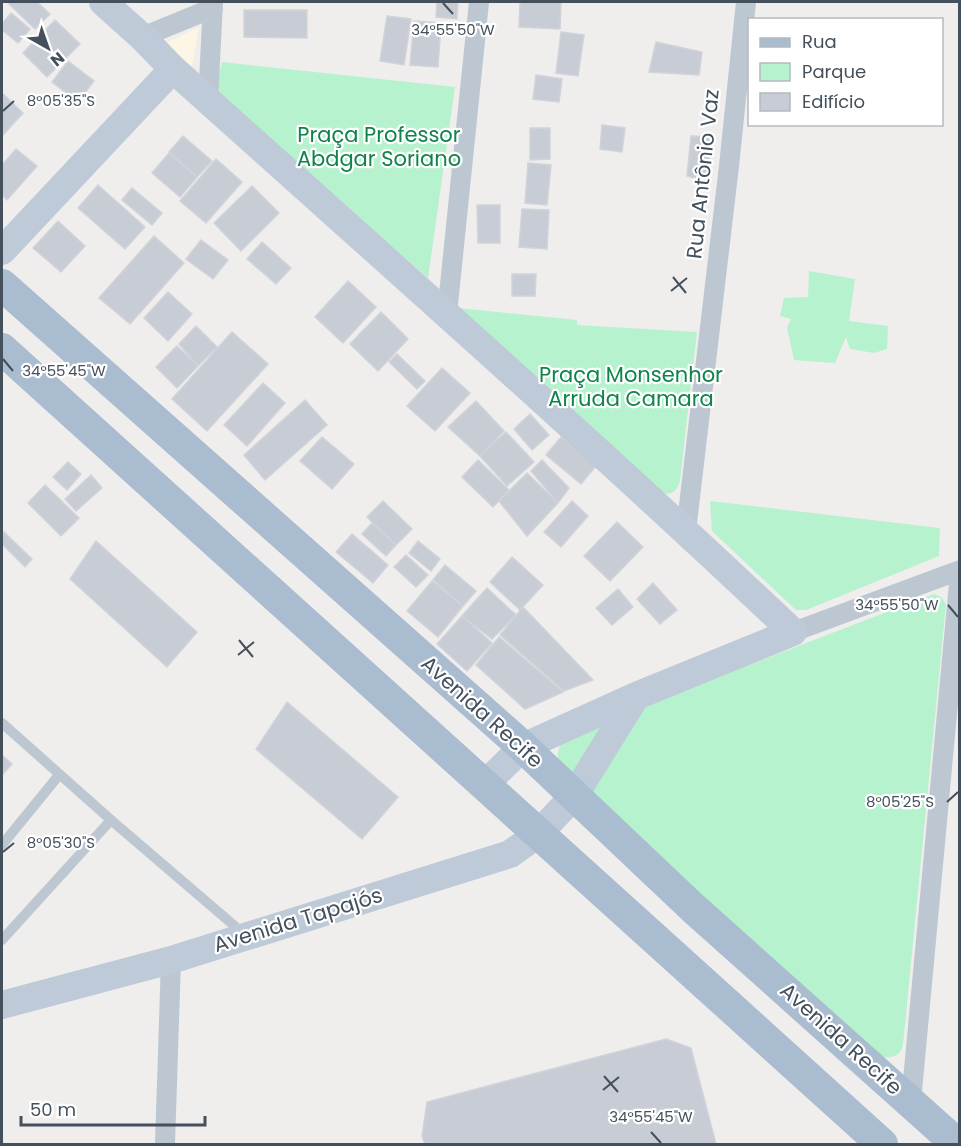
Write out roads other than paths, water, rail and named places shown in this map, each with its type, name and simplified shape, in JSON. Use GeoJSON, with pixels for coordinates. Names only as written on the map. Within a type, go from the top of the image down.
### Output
{"type":"FeatureCollection","features":[{"type":"Feature","properties":{"kind":"main road","name":"Avenida Recife"},"geometry":{"type":"LineString","coordinates":[[2,285],[522,747],[701,915],[957,1144]]}},
{"type":"Feature","properties":{"kind":"main road"},"geometry":{"type":"LineString","coordinates":[[2,349],[882,1144]]}},
{"type":"Feature","properties":{"kind":"street"},"geometry":{"type":"LineString","coordinates":[[103,2],[208,101],[686,531],[793,632]]}},
{"type":"Feature","properties":{"kind":"street"},"geometry":{"type":"LineString","coordinates":[[447,314],[479,2]]}},
{"type":"Feature","properties":{"kind":"street","name":"Rua Antônio Vaz"},"geometry":{"type":"LineString","coordinates":[[686,531],[746,2]]}},
{"type":"Feature","properties":{"kind":"street"},"geometry":{"type":"LineString","coordinates":[[142,37],[213,5],[208,101]]}},
{"type":"Feature","properties":{"kind":"street"},"geometry":{"type":"LineString","coordinates":[[2,251],[174,69]]}},
{"type":"Feature","properties":{"kind":"street"},"geometry":{"type":"LineString","coordinates":[[484,785],[522,747],[636,696],[793,632],[960,572],[911,1102]]}},
{"type":"Feature","properties":{"kind":"street","name":"Avenida Tapajós"},"geometry":{"type":"LineString","coordinates":[[2,1005],[171,960],[510,854],[538,834],[574,796],[636,696]]}},
{"type":"Feature","properties":{"kind":"street"},"geometry":{"type":"LineString","coordinates":[[165,1144],[171,960]]}},
{"type":"Feature","properties":{"kind":"lane"},"geometry":{"type":"LineString","coordinates":[[2,723],[246,936]]}},
{"type":"Feature","properties":{"kind":"lane"},"geometry":{"type":"LineString","coordinates":[[2,845],[59,775]]}},
{"type":"Feature","properties":{"kind":"lane"},"geometry":{"type":"LineString","coordinates":[[2,940],[111,820]]}},
{"type":"Feature","properties":{"kind":"park label","name":"Praça Professor Abdgar Soriano"},"geometry":{"type":"Point","coordinates":[379,147]}},
{"type":"Feature","properties":{"kind":"park label","name":"Praça Monsenhor Arruda Camara"},"geometry":{"type":"Point","coordinates":[631,387]}}]}
